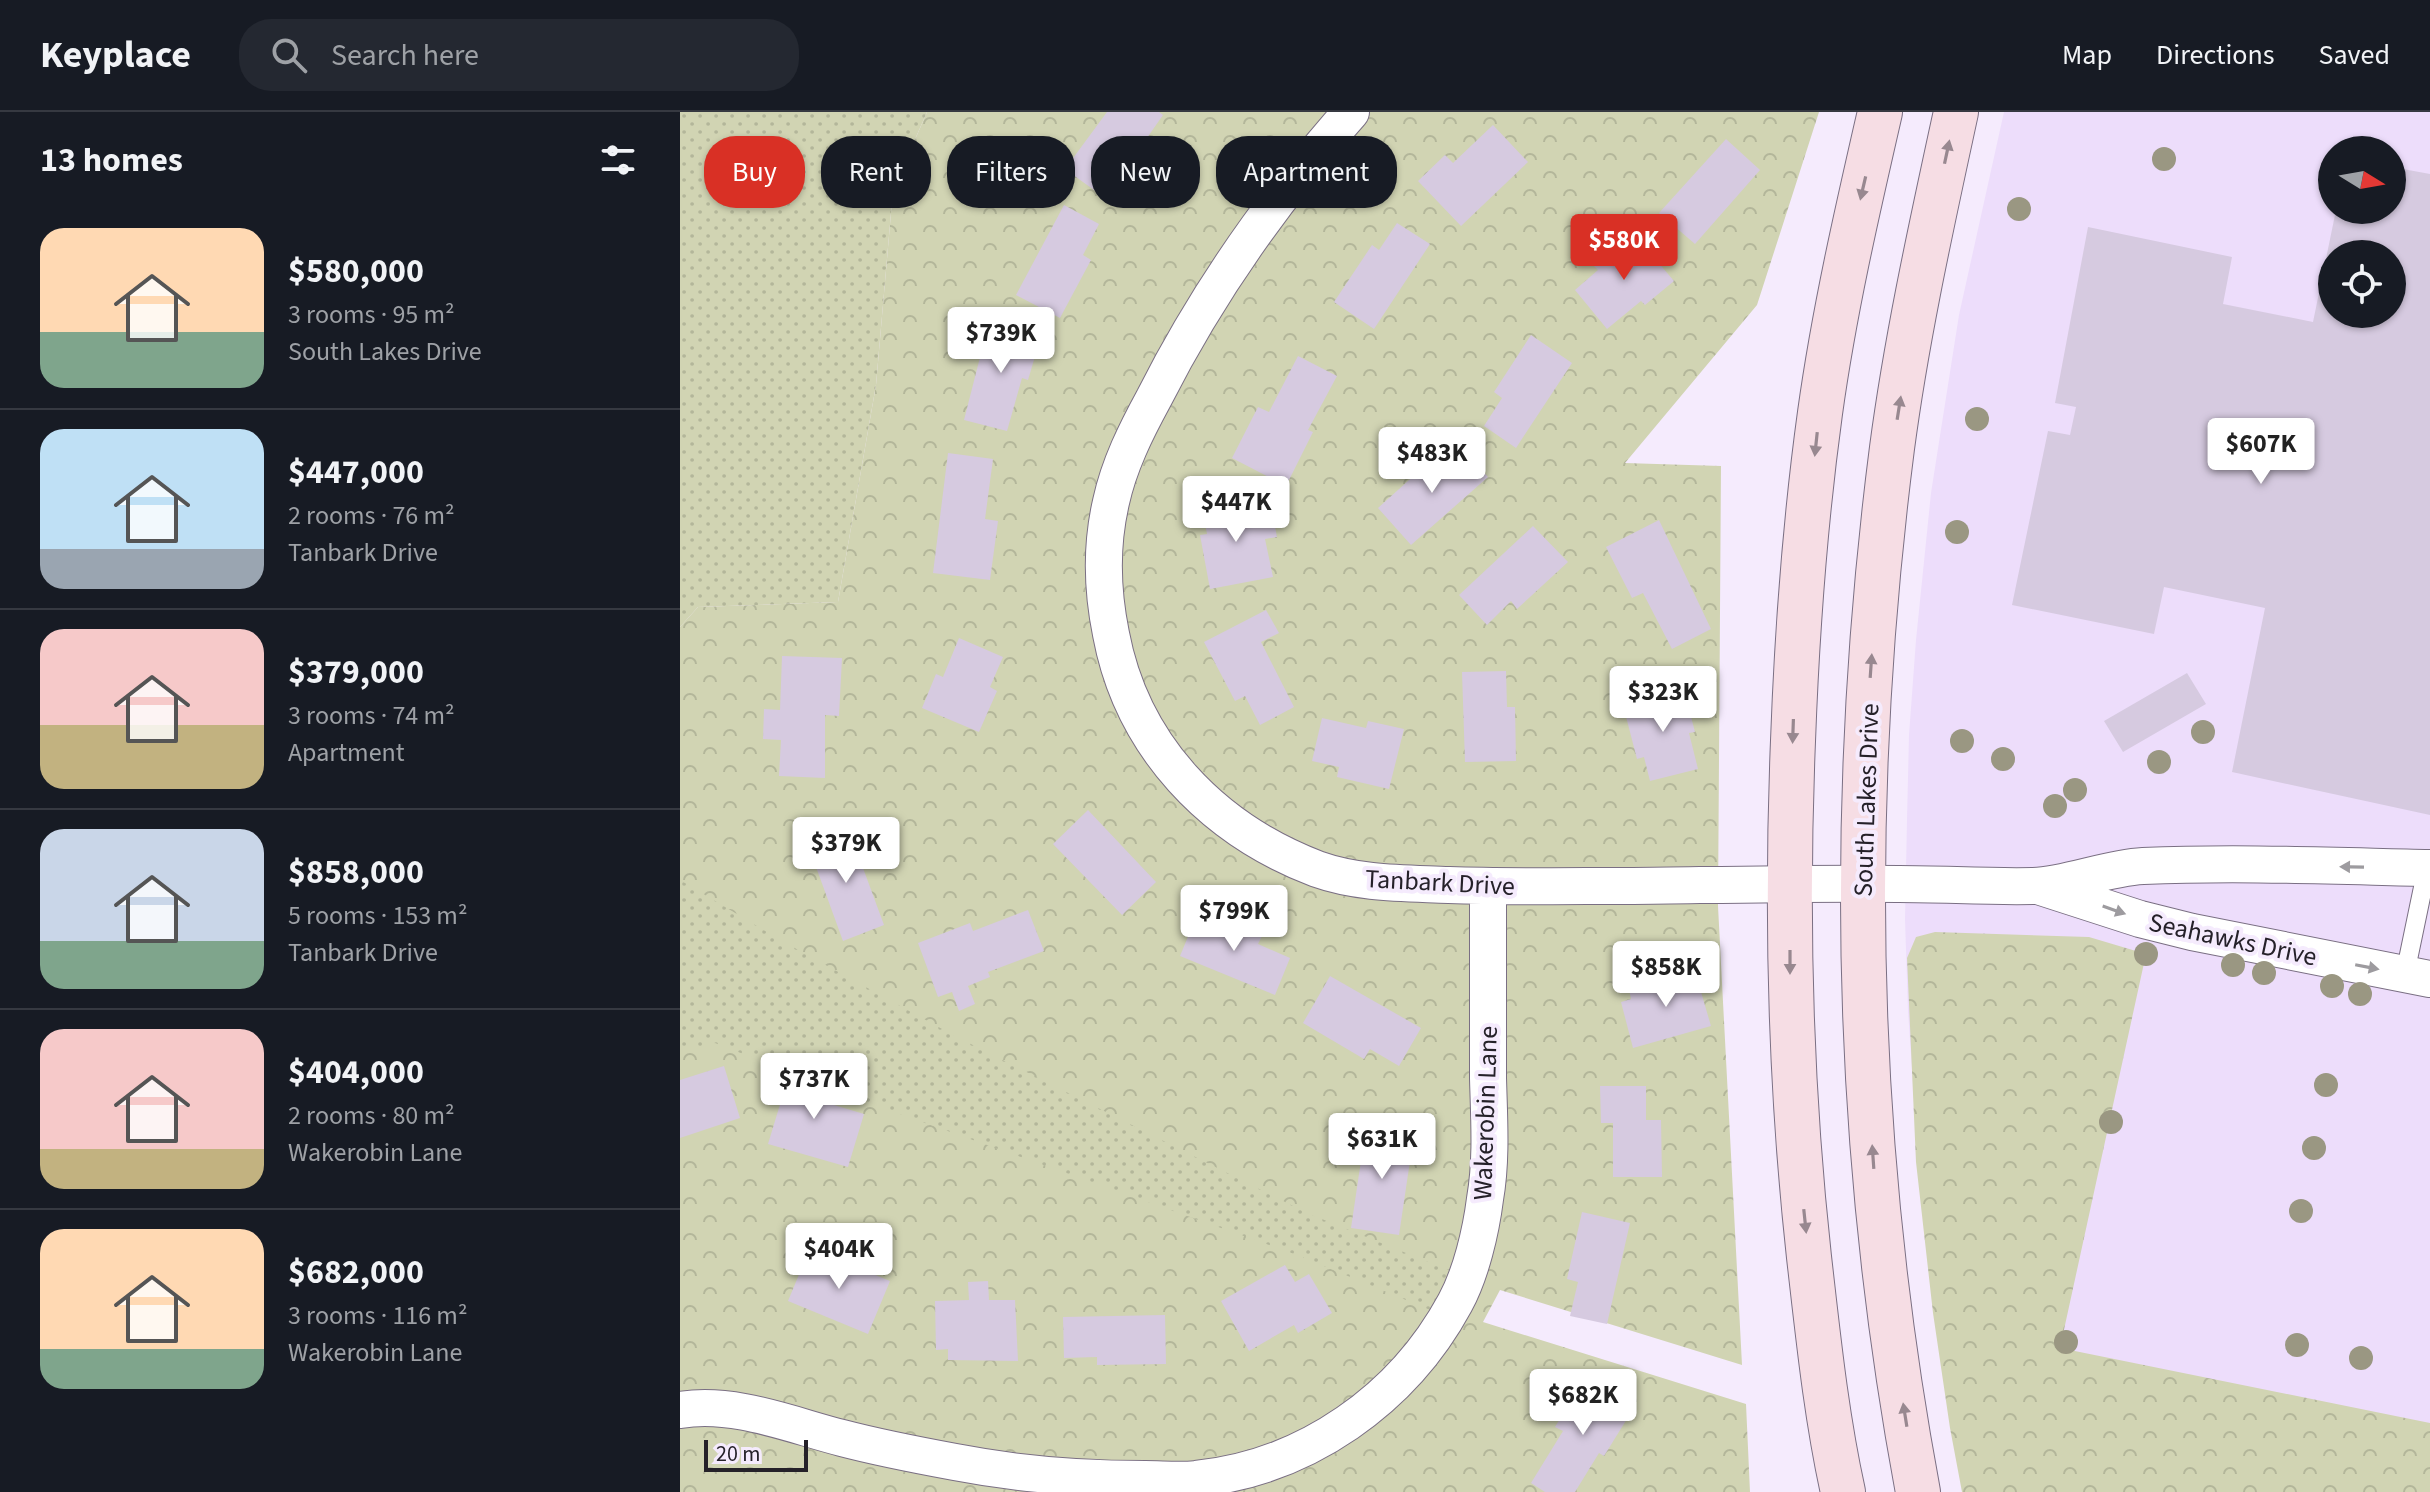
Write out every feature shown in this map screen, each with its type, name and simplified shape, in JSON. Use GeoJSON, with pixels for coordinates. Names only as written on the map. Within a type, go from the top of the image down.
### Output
{"type":"FeatureCollection","features":[{"type":"Feature","properties":{"kind":"main road"},"geometry":{"type":"LineString","coordinates":[[1843,1492],[1817,1329],[1800,1181],[1791,1021],[1790,831],[1796,659],[1820,414],[1838,302],[1880,112]]}},
{"type":"Feature","properties":{"kind":"main road","name":"South Lakes Drive"},"geometry":{"type":"LineString","coordinates":[[1918,1492],[1887,1298],[1873,1167],[1864,1018],[1862,884],[1866,732],[1878,577],[1893,446],[1912,328],[1956,112]]}},
{"type":"Feature","properties":{"kind":"street","name":"Tanbark Drive"},"geometry":{"type":"LineString","coordinates":[[1351,112],[1313,156],[1227,272],[1171,364],[1127,449],[1111,501],[1103,553],[1105,605],[1115,657],[1136,711],[1155,743],[1189,786],[1227,821],[1273,850],[1323,871],[1371,882],[1488,886],[1862,884]]}},
{"type":"Feature","properties":{"kind":"street","name":"Seahawks Drive"},"geometry":{"type":"LineString","coordinates":[[1862,884],[2040,886],[2138,866],[2428,868]]}},
{"type":"Feature","properties":{"kind":"street","name":"Wakerobin Lane"},"geometry":{"type":"LineString","coordinates":[[680,1410],[736,1411],[886,1450],[990,1469],[1100,1479],[1195,1479],[1250,1470],[1302,1450],[1352,1421],[1390,1390],[1426,1348],[1456,1301],[1474,1249],[1486,1197],[1489,1146],[1488,886]]}},
{"type":"Feature","properties":{"kind":"street","name":"Seahawks Drive"},"geometry":{"type":"LineString","coordinates":[[2040,886],[2179,929],[2418,977]]}},
{"type":"Feature","properties":{"kind":"lane"},"geometry":{"type":"LineString","coordinates":[[2418,977],[2428,868]]}},
{"type":"Feature","properties":{"kind":"shaded area"},"geometry":{"type":"Polygon","coordinates":[[[2004,112],[2430,112],[2430,1492],[1969,1492],[1918,1156],[1908,1011],[1905,919],[1909,735],[1931,493],[1959,315],[2004,112]]]}},
{"type":"Feature","properties":{"kind":"green space"},"geometry":{"type":"Polygon","coordinates":[[[680,112],[927,112],[917,136],[821,136],[821,208],[891,208],[876,385],[838,602],[698,607],[680,627],[680,112]]]}},
{"type":"Feature","properties":{"kind":"green space"},"geometry":{"type":"Polygon","coordinates":[[[927,112],[1819,112],[1757,305],[1625,463],[1721,466],[1718,906],[1742,1365],[1500,1290],[1483,1322],[1746,1404],[1750,1492],[680,1492],[680,627],[698,607],[838,602],[876,385],[891,208],[931,208],[931,136],[917,136],[927,112]]]}},
{"type":"Feature","properties":{"kind":"green space"},"geometry":{"type":"Polygon","coordinates":[[[680,880],[782,941],[953,1035],[1307,1213],[1458,1274],[1440,1314],[1297,1255],[883,1108],[715,1043],[680,1051],[680,880]]]}},
{"type":"Feature","properties":{"kind":"green space"},"geometry":{"type":"Polygon","coordinates":[[[1935,932],[2089,937],[2146,954],[2060,1348],[2430,1423],[2430,1492],[1962,1492],[1933,1313],[1916,1162],[1907,958],[1916,937],[1935,932]]]}},
{"type":"Feature","properties":{"kind":"building"},"geometry":{"type":"Polygon","coordinates":[[[1107,112],[1159,112],[1163,115],[1148,136],[1091,136],[1091,188],[1075,176],[1075,155],[1107,112]]]}},
{"type":"Feature","properties":{"kind":"building"},"geometry":{"type":"Polygon","coordinates":[[[1493,125],[1528,162],[1461,226],[1418,181],[1445,155],[1453,163],[1493,125]]]}},
{"type":"Feature","properties":{"kind":"building"},"geometry":{"type":"Polygon","coordinates":[[[1726,139],[1760,170],[1695,244],[1659,213],[1726,139]]]}},
{"type":"Feature","properties":{"kind":"building"},"geometry":{"type":"Polygon","coordinates":[[[2406,170],[2430,174],[2430,815],[2232,772],[2265,608],[2164,587],[2154,634],[2012,605],[2048,431],[2070,435],[2076,407],[2055,403],[2088,227],[2232,257],[2223,304],[2313,322],[2318,298],[2318,328],[2406,328],[2406,240],[2330,240],[2333,224],[2406,224],[2406,170]]]}},
{"type":"Feature","properties":{"kind":"building"},"geometry":{"type":"Polygon","coordinates":[[[1062,208],[1070,208],[1099,224],[1083,255],[1091,260],[1060,318],[1016,295],[1062,208]]]}},
{"type":"Feature","properties":{"kind":"building"},"geometry":{"type":"Polygon","coordinates":[[[1397,223],[1430,244],[1374,329],[1334,302],[1372,245],[1379,250],[1397,223]]]}},
{"type":"Feature","properties":{"kind":"building"},"geometry":{"type":"Polygon","coordinates":[[[1633,233],[1674,281],[1645,305],[1641,301],[1607,329],[1575,290],[1598,270],[1594,266],[1633,233]]]}},
{"type":"Feature","properties":{"kind":"building"},"geometry":{"type":"Polygon","coordinates":[[[989,322],[1041,336],[1028,380],[1022,378],[1007,431],[964,420],[989,322]]]}},
{"type":"Feature","properties":{"kind":"building"},"geometry":{"type":"Polygon","coordinates":[[[1531,335],[1572,363],[1516,448],[1484,426],[1502,398],[1494,392],[1531,335]]]}},
{"type":"Feature","properties":{"kind":"building"},"geometry":{"type":"Polygon","coordinates":[[[1298,356],[1337,376],[1308,430],[1313,432],[1286,486],[1232,458],[1258,407],[1269,412],[1298,356]]]}},
{"type":"Feature","properties":{"kind":"building"},"geometry":{"type":"Polygon","coordinates":[[[1461,447],[1488,477],[1411,545],[1378,508],[1429,462],[1436,469],[1461,447]]]}},
{"type":"Feature","properties":{"kind":"building"},"geometry":{"type":"Polygon","coordinates":[[[948,453],[993,459],[985,519],[998,521],[990,580],[933,573],[948,453]]]}},
{"type":"Feature","properties":{"kind":"building"},"geometry":{"type":"Polygon","coordinates":[[[1250,499],[1253,519],[1273,516],[1277,537],[1265,539],[1273,577],[1210,589],[1200,535],[1207,534],[1202,508],[1250,499]]]}},
{"type":"Feature","properties":{"kind":"building"},"geometry":{"type":"Polygon","coordinates":[[[1659,520],[1711,629],[1672,649],[1643,593],[1632,598],[1606,547],[1659,520]]]}},
{"type":"Feature","properties":{"kind":"building"},"geometry":{"type":"Polygon","coordinates":[[[1533,526],[1568,562],[1517,609],[1511,601],[1487,625],[1459,595],[1533,526]]]}},
{"type":"Feature","properties":{"kind":"building"},"geometry":{"type":"Polygon","coordinates":[[[1266,610],[1279,633],[1261,642],[1294,707],[1260,725],[1245,696],[1235,701],[1204,642],[1266,610]]]}},
{"type":"Feature","properties":{"kind":"building"},"geometry":{"type":"Polygon","coordinates":[[[959,638],[1003,657],[990,687],[997,691],[979,732],[922,708],[936,674],[943,677],[959,638]]]}},
{"type":"Feature","properties":{"kind":"building"},"geometry":{"type":"Polygon","coordinates":[[[782,656],[842,658],[839,716],[825,715],[825,778],[779,776],[781,740],[763,739],[764,709],[780,710],[782,656]]]}},
{"type":"Feature","properties":{"kind":"building"},"geometry":{"type":"Polygon","coordinates":[[[1506,671],[1507,707],[1515,707],[1516,761],[1465,762],[1462,672],[1506,671]]]}},
{"type":"Feature","properties":{"kind":"building"},"geometry":{"type":"Polygon","coordinates":[[[2187,673],[2206,704],[2123,752],[2104,721],[2187,673]]]}},
{"type":"Feature","properties":{"kind":"building"},"geometry":{"type":"Polygon","coordinates":[[[1684,690],[1695,732],[1689,733],[1698,769],[1650,781],[1644,757],[1637,759],[1623,705],[1684,690]]]}},
{"type":"Feature","properties":{"kind":"building"},"geometry":{"type":"Polygon","coordinates":[[[1322,718],[1366,728],[1368,721],[1404,729],[1389,789],[1337,777],[1339,767],[1312,761],[1322,718]]]}},
{"type":"Feature","properties":{"kind":"building"},"geometry":{"type":"Polygon","coordinates":[[[1088,810],[1156,882],[1122,915],[1053,844],[1088,810]]]}},
{"type":"Feature","properties":{"kind":"building"},"geometry":{"type":"Polygon","coordinates":[[[849,830],[884,925],[843,941],[808,845],[849,830]]]}},
{"type":"Feature","properties":{"kind":"building"},"geometry":{"type":"Polygon","coordinates":[[[1028,910],[1044,951],[988,972],[990,977],[968,986],[975,1004],[959,1011],[952,992],[938,997],[918,943],[970,923],[973,931],[1028,910]]]}},
{"type":"Feature","properties":{"kind":"building"},"geometry":{"type":"Polygon","coordinates":[[[1199,910],[1262,936],[1258,944],[1290,958],[1275,995],[1180,956],[1199,910]]]}},
{"type":"Feature","properties":{"kind":"building"},"geometry":{"type":"Polygon","coordinates":[[[1694,968],[1711,1026],[1633,1048],[1621,1002],[1631,999],[1629,989],[1694,968]]]}},
{"type":"Feature","properties":{"kind":"building"},"geometry":{"type":"Polygon","coordinates":[[[1330,976],[1421,1028],[1399,1066],[1370,1049],[1364,1059],[1303,1023],[1330,976]]]}},
{"type":"Feature","properties":{"kind":"building"},"geometry":{"type":"Polygon","coordinates":[[[792,1065],[828,1076],[822,1095],[826,1096],[824,1102],[864,1114],[848,1167],[768,1144],[792,1065]]]}},
{"type":"Feature","properties":{"kind":"building"},"geometry":{"type":"Polygon","coordinates":[[[724,1066],[740,1118],[680,1138],[680,1080],[724,1066]]]}},
{"type":"Feature","properties":{"kind":"building"},"geometry":{"type":"Polygon","coordinates":[[[1600,1086],[1646,1086],[1646,1120],[1661,1120],[1662,1177],[1613,1177],[1613,1123],[1601,1123],[1600,1086]]]}},
{"type":"Feature","properties":{"kind":"building"},"geometry":{"type":"Polygon","coordinates":[[[1366,1127],[1414,1134],[1399,1235],[1351,1228],[1366,1127]]]}},
{"type":"Feature","properties":{"kind":"building"},"geometry":{"type":"Polygon","coordinates":[[[1582,1212],[1630,1223],[1607,1324],[1570,1316],[1578,1282],[1567,1279],[1582,1212]]]}},
{"type":"Feature","properties":{"kind":"building"},"geometry":{"type":"Polygon","coordinates":[[[810,1248],[890,1281],[868,1334],[788,1301],[810,1248]]]}},
{"type":"Feature","properties":{"kind":"building"},"geometry":{"type":"Polygon","coordinates":[[[1285,1265],[1295,1282],[1309,1274],[1332,1313],[1298,1333],[1294,1325],[1249,1351],[1221,1301],[1285,1265]]]}},
{"type":"Feature","properties":{"kind":"building"},"geometry":{"type":"Polygon","coordinates":[[[988,1281],[989,1300],[1015,1300],[1018,1361],[948,1360],[948,1349],[936,1350],[935,1301],[969,1300],[968,1282],[988,1281]]]}},
{"type":"Feature","properties":{"kind":"building"},"geometry":{"type":"Polygon","coordinates":[[[1165,1315],[1166,1364],[1097,1365],[1097,1357],[1064,1358],[1063,1317],[1165,1315]]]}},
{"type":"Feature","properties":{"kind":"building"},"geometry":{"type":"Polygon","coordinates":[[[1586,1376],[1635,1406],[1604,1456],[1599,1453],[1575,1492],[1545,1492],[1531,1483],[1563,1431],[1555,1427],[1586,1376]]]}}]}
